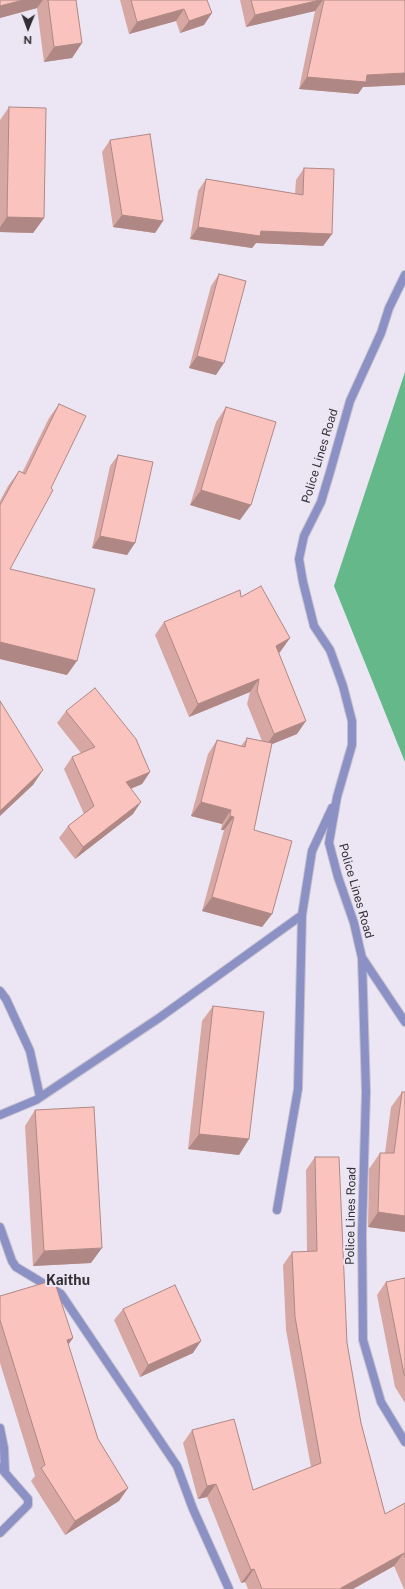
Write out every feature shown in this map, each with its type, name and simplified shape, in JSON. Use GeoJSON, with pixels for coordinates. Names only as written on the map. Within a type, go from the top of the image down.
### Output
{"type":"FeatureCollection","features":[{"type":"Feature","properties":{"kind":"street","name":"Police Lines Road"},"geometry":{"type":"LineString","coordinates":[[405,275],[388,308],[381,333],[350,401],[321,502],[304,536],[299,559],[314,626],[330,650],[343,686],[352,721],[352,745],[337,797],[329,844],[338,877],[354,923],[362,958],[366,1092],[362,1233],[363,1340],[381,1402],[405,1442]]}},
{"type":"Feature","properties":{"kind":"street"},"geometry":{"type":"LineString","coordinates":[[277,1210],[298,1089],[302,914],[312,851],[337,797]]}},
{"type":"Feature","properties":{"kind":"street"},"geometry":{"type":"LineString","coordinates":[[0,1115],[36,1100],[159,1018],[302,914]]}},
{"type":"Feature","properties":{"kind":"street"},"geometry":{"type":"LineString","coordinates":[[362,958],[405,1022]]}},
{"type":"Feature","properties":{"kind":"street"},"geometry":{"type":"LineString","coordinates":[[0,990],[6,999],[30,1051],[40,1097]]}},
{"type":"Feature","properties":{"kind":"street"},"geometry":{"type":"LineString","coordinates":[[0,1227],[12,1261],[16,1267],[61,1294],[177,1466],[193,1509],[228,1589]]}},
{"type":"Feature","properties":{"kind":"street"},"geometry":{"type":"LineString","coordinates":[[0,1428],[4,1448],[3,1469],[26,1496],[28,1506],[0,1533]]}},
{"type":"Feature","properties":{"kind":"green space"},"geometry":{"type":"Polygon","coordinates":[[[405,372],[405,762],[334,586],[405,372]]]}},
{"type":"Feature","properties":{"kind":"building"},"geometry":{"type":"Polygon","coordinates":[[[0,0],[23,0],[0,6],[0,0]]]}},
{"type":"Feature","properties":{"kind":"building"},"geometry":{"type":"Polygon","coordinates":[[[48,0],[76,0],[82,43],[54,47],[48,0]]]}},
{"type":"Feature","properties":{"kind":"building"},"geometry":{"type":"Polygon","coordinates":[[[131,0],[207,0],[212,13],[189,21],[184,9],[137,22],[131,0]]]}},
{"type":"Feature","properties":{"kind":"building"},"geometry":{"type":"Polygon","coordinates":[[[251,0],[320,0],[255,15],[251,0]]]}},
{"type":"Feature","properties":{"kind":"building"},"geometry":{"type":"Polygon","coordinates":[[[324,0],[405,0],[405,73],[367,75],[366,82],[307,77],[324,0]]]}},
{"type":"Feature","properties":{"kind":"building"},"geometry":{"type":"Polygon","coordinates":[[[9,107],[46,108],[44,218],[7,217],[9,107]]]}},
{"type":"Feature","properties":{"kind":"building"},"geometry":{"type":"Polygon","coordinates":[[[150,134],[163,221],[122,215],[110,140],[150,134]]]}},
{"type":"Feature","properties":{"kind":"building"},"geometry":{"type":"Polygon","coordinates":[[[304,168],[334,169],[332,234],[261,231],[260,236],[198,227],[206,179],[303,195],[304,168]]]}},
{"type":"Feature","properties":{"kind":"building"},"geometry":{"type":"Polygon","coordinates":[[[219,274],[246,281],[224,363],[197,356],[219,274]]]}},
{"type":"Feature","properties":{"kind":"building"},"geometry":{"type":"Polygon","coordinates":[[[59,404],[86,416],[51,488],[53,490],[10,569],[95,589],[77,661],[0,642],[0,505],[19,471],[25,474],[59,404]]]}},
{"type":"Feature","properties":{"kind":"building"},"geometry":{"type":"Polygon","coordinates":[[[226,407],[276,422],[251,505],[201,490],[226,407]]]}},
{"type":"Feature","properties":{"kind":"building"},"geometry":{"type":"Polygon","coordinates":[[[118,455],[153,462],[135,543],[100,536],[118,455]]]}},
{"type":"Feature","properties":{"kind":"building"},"geometry":{"type":"Polygon","coordinates":[[[261,586],[290,638],[276,646],[306,721],[274,734],[257,691],[259,679],[198,704],[164,622],[240,590],[241,597],[261,586]]]}},
{"type":"Feature","properties":{"kind":"building"},"geometry":{"type":"Polygon","coordinates":[[[95,688],[136,739],[150,772],[126,782],[141,802],[83,847],[68,826],[94,806],[72,757],[95,747],[66,711],[95,688]]]}},
{"type":"Feature","properties":{"kind":"building"},"geometry":{"type":"Polygon","coordinates":[[[0,701],[43,770],[0,811],[0,701]]]}},
{"type":"Feature","properties":{"kind":"building"},"geometry":{"type":"Polygon","coordinates":[[[247,738],[272,743],[254,830],[292,841],[272,914],[212,897],[234,817],[230,816],[231,810],[201,802],[217,740],[245,747],[247,738]]]}},
{"type":"Feature","properties":{"kind":"building"},"geometry":{"type":"Polygon","coordinates":[[[213,1006],[264,1012],[249,1139],[199,1134],[213,1006]]]}},
{"type":"Feature","properties":{"kind":"building"},"geometry":{"type":"Polygon","coordinates":[[[402,1092],[405,1092],[405,1216],[378,1212],[380,1153],[394,1153],[402,1092]]]}},
{"type":"Feature","properties":{"kind":"building"},"geometry":{"type":"Polygon","coordinates":[[[94,1107],[102,1248],[44,1251],[35,1110],[94,1107]]]}},
{"type":"Feature","properties":{"kind":"building"},"geometry":{"type":"Polygon","coordinates":[[[315,1157],[339,1157],[347,1343],[361,1423],[385,1514],[405,1503],[405,1557],[404,1553],[341,1589],[262,1589],[254,1569],[251,1570],[216,1484],[207,1486],[192,1430],[234,1419],[253,1490],[321,1463],[295,1317],[292,1252],[317,1251],[315,1157]]]}},
{"type":"Feature","properties":{"kind":"building"},"geometry":{"type":"Polygon","coordinates":[[[405,1278],[405,1376],[386,1282],[405,1278]]]}},
{"type":"Feature","properties":{"kind":"building"},"geometry":{"type":"Polygon","coordinates":[[[54,1280],[73,1338],[67,1340],[98,1439],[128,1488],[75,1521],[41,1468],[45,1465],[0,1320],[0,1296],[54,1280]]]}},
{"type":"Feature","properties":{"kind":"building"},"geometry":{"type":"Polygon","coordinates":[[[175,1285],[201,1341],[148,1365],[123,1309],[175,1285]]]}},
{"type":"Feature","properties":{"kind":"district","name":"Kaithu"},"geometry":{"type":"Point","coordinates":[68,1281]}}]}
